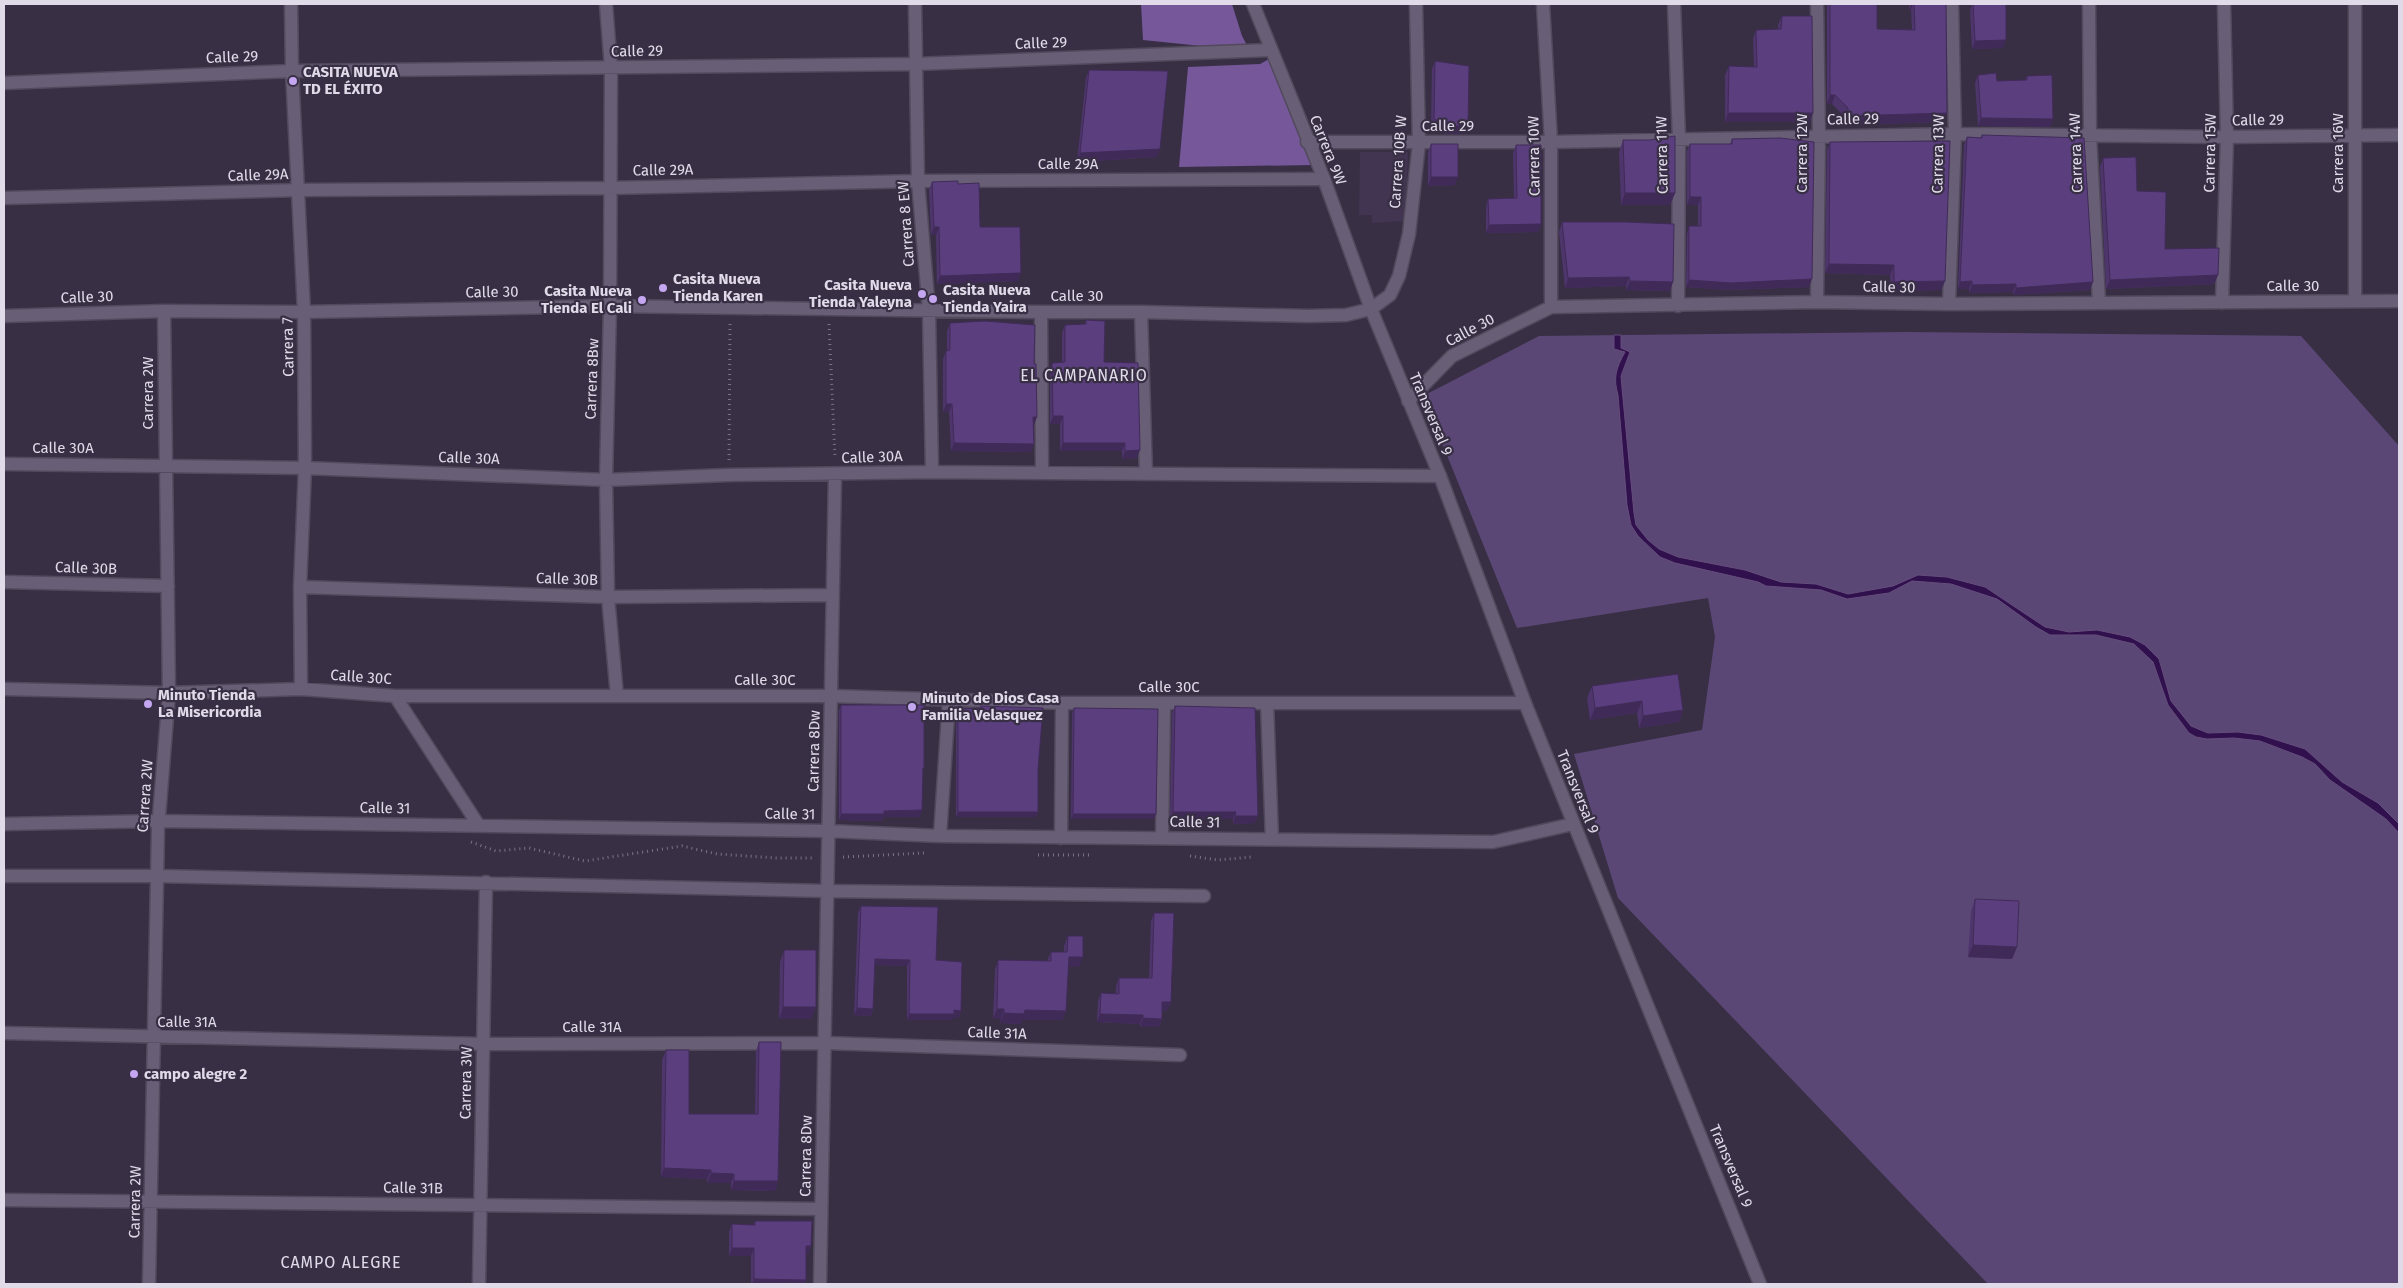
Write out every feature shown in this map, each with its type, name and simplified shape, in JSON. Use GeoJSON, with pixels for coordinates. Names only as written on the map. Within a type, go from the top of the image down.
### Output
{"type":"FeatureCollection","features":[{"type":"Feature","properties":{"kind":"street","name":"Carrera 7"},"geometry":{"type":"LineString","coordinates":[[291,4],[292,71],[304,312],[305,468],[300,588],[301,689]]}},
{"type":"Feature","properties":{"kind":"street","name":"Carrera 8Bw"},"geometry":{"type":"LineString","coordinates":[[606,4],[611,68],[610,306],[606,480],[608,597],[617,696]]}},
{"type":"Feature","properties":{"kind":"street","name":"Carrera 8 EW"},"geometry":{"type":"LineString","coordinates":[[915,4],[918,181],[929,311],[932,472]]}},
{"type":"Feature","properties":{"kind":"street","name":"Carrera 9W"},"geometry":{"type":"LineString","coordinates":[[1252,4],[1307,142],[1324,179],[1370,309]]}},
{"type":"Feature","properties":{"kind":"street","name":"Carrera 10B W"},"geometry":{"type":"LineString","coordinates":[[1370,309],[1390,295],[1400,276],[1409,234],[1419,143],[1416,4]]}},
{"type":"Feature","properties":{"kind":"street","name":"Carrera 10W"},"geometry":{"type":"LineString","coordinates":[[1543,4],[1551,142],[1551,307]]}},
{"type":"Feature","properties":{"kind":"street","name":"Carrera 11W"},"geometry":{"type":"LineString","coordinates":[[1674,4],[1679,139],[1678,306]]}},
{"type":"Feature","properties":{"kind":"street","name":"Carrera 12W"},"geometry":{"type":"LineString","coordinates":[[1817,4],[1819,136],[1817,302]]}},
{"type":"Feature","properties":{"kind":"street","name":"Carrera 13W"},"geometry":{"type":"LineString","coordinates":[[1949,304],[1956,134],[1952,4]]}},
{"type":"Feature","properties":{"kind":"street","name":"Carrera 14W"},"geometry":{"type":"LineString","coordinates":[[2089,4],[2090,136],[2099,302]]}},
{"type":"Feature","properties":{"kind":"street","name":"Carrera 15W"},"geometry":{"type":"LineString","coordinates":[[2222,303],[2227,137],[2224,4]]}},
{"type":"Feature","properties":{"kind":"street","name":"Carrera 16W"},"geometry":{"type":"LineString","coordinates":[[2355,4],[2355,302]]}},
{"type":"Feature","properties":{"kind":"street","name":"Calle 29"},"geometry":{"type":"LineString","coordinates":[[4,83],[292,71],[916,64],[1270,50]]}},
{"type":"Feature","properties":{"kind":"street","name":"Calle 29"},"geometry":{"type":"LineString","coordinates":[[1307,142],[1551,142],[1956,134],[2227,137],[2399,135]]}},
{"type":"Feature","properties":{"kind":"street","name":"Calle 29A"},"geometry":{"type":"LineString","coordinates":[[4,198],[299,190],[610,188],[918,181],[1324,179]]}},
{"type":"Feature","properties":{"kind":"street","name":"Calle 30"},"geometry":{"type":"LineString","coordinates":[[1408,401],[1452,356],[1551,307],[1817,302],[1949,304],[2399,301]]}},
{"type":"Feature","properties":{"kind":"street","name":"Calle 30"},"geometry":{"type":"LineString","coordinates":[[4,316],[164,311],[304,312],[610,306],[1141,312],[1308,316],[1346,315],[1370,309]]}},
{"type":"Feature","properties":{"kind":"street","name":"Transversal 9"},"geometry":{"type":"LineString","coordinates":[[1370,309],[1440,476],[1573,824],[1760,1284]]}},
{"type":"Feature","properties":{"kind":"street","name":"Carrera 2W"},"geometry":{"type":"LineString","coordinates":[[149,1284],[158,821],[169,693],[164,464],[164,311]]}},
{"type":"Feature","properties":{"kind":"street"},"geometry":{"type":"LineString","coordinates":[[1041,312],[1042,471]]}},
{"type":"Feature","properties":{"kind":"street"},"geometry":{"type":"LineString","coordinates":[[1141,312],[1146,474]]}},
{"type":"Feature","properties":{"kind":"street","name":"Calle 30A"},"geometry":{"type":"LineString","coordinates":[[4,464],[164,464],[606,480],[728,475],[1042,471],[1146,474],[1440,476]]}},
{"type":"Feature","properties":{"kind":"street","name":"Carrera 8Dw"},"geometry":{"type":"LineString","coordinates":[[820,1284],[835,475]]}},
{"type":"Feature","properties":{"kind":"street","name":"Calle 30B"},"geometry":{"type":"LineString","coordinates":[[4,582],[168,586]]}},
{"type":"Feature","properties":{"kind":"street","name":"Calle 30B"},"geometry":{"type":"LineString","coordinates":[[300,588],[608,597],[833,594]]}},
{"type":"Feature","properties":{"kind":"street","name":"Calle 30C"},"geometry":{"type":"LineString","coordinates":[[4,689],[169,693],[301,689],[395,696],[831,696],[1062,703],[1526,703]]}},
{"type":"Feature","properties":{"kind":"street"},"geometry":{"type":"LineString","coordinates":[[395,696],[478,826]]}},
{"type":"Feature","properties":{"kind":"street"},"geometry":{"type":"LineString","coordinates":[[940,836],[949,700]]}},
{"type":"Feature","properties":{"kind":"street"},"geometry":{"type":"LineString","coordinates":[[1061,838],[1062,703]]}},
{"type":"Feature","properties":{"kind":"street"},"geometry":{"type":"LineString","coordinates":[[1162,838],[1164,703]]}},
{"type":"Feature","properties":{"kind":"street"},"geometry":{"type":"LineString","coordinates":[[1267,703],[1272,840]]}},
{"type":"Feature","properties":{"kind":"street","name":"Calle 31"},"geometry":{"type":"LineString","coordinates":[[4,824],[158,821],[828,831],[940,836],[1061,838],[1493,842],[1573,824]]}},
{"type":"Feature","properties":{"kind":"street"},"geometry":{"type":"LineString","coordinates":[[4,876],[157,876],[827,891],[1204,896]]}},
{"type":"Feature","properties":{"kind":"street","name":"Carrera 3W"},"geometry":{"type":"LineString","coordinates":[[479,1284],[486,882]]}},
{"type":"Feature","properties":{"kind":"street","name":"Calle 31A"},"geometry":{"type":"LineString","coordinates":[[4,1033],[154,1038],[483,1044],[825,1043],[1180,1055]]}},
{"type":"Feature","properties":{"kind":"street","name":"Calle 31B"},"geometry":{"type":"LineString","coordinates":[[4,1200],[822,1209]]}},
{"type":"Feature","properties":{"kind":"path"},"geometry":{"type":"LineString","coordinates":[[728,475],[730,308]]}},
{"type":"Feature","properties":{"kind":"path"},"geometry":{"type":"LineString","coordinates":[[828,309],[835,475]]}},
{"type":"Feature","properties":{"kind":"shaded area"},"geometry":{"type":"Polygon","coordinates":[[[1141,4],[1232,4],[1242,36],[1250,51],[1143,40],[1141,4]]]}},
{"type":"Feature","properties":{"kind":"shaded area"},"geometry":{"type":"Polygon","coordinates":[[[1271,58],[1313,165],[1179,167],[1188,67],[1260,64],[1271,58]]]}},
{"type":"Feature","properties":{"kind":"shaded area"},"geometry":{"type":"Polygon","coordinates":[[[1360,152],[1408,152],[1406,221],[1372,223],[1372,215],[1359,215],[1360,152]]]}},
{"type":"Feature","properties":{"kind":"shaded area"},"geometry":{"type":"Polygon","coordinates":[[[1906,332],[2301,336],[2399,446],[2399,1284],[1988,1284],[1618,898],[1574,754],[1702,730],[1715,637],[1708,598],[1517,628],[1423,396],[1539,336],[1906,332]]]}},
{"type":"Feature","properties":{"kind":"shaded area"},"geometry":{"type":"Polygon","coordinates":[[[1614,335],[1621,335],[1621,348],[1630,352],[1621,376],[1636,525],[1648,540],[1659,549],[1678,557],[1745,570],[1781,582],[1816,584],[1848,594],[1893,586],[1918,575],[1947,577],[1985,587],[2045,627],[2069,632],[2097,630],[2130,637],[2145,645],[2159,659],[2171,701],[2191,726],[2208,733],[2238,732],[2261,735],[2305,749],[2342,782],[2378,803],[2399,824],[2399,833],[2386,819],[2330,780],[2315,764],[2302,757],[2260,741],[2234,738],[2207,739],[2196,737],[2189,733],[2168,705],[2153,662],[2134,644],[2096,635],[2050,635],[1997,599],[1951,584],[1912,581],[1889,593],[1847,599],[1821,590],[1766,586],[1758,582],[1675,563],[1660,557],[1638,536],[1631,525],[1627,505],[1616,383],[1619,363],[1625,352],[1614,349],[1614,335]]]}},
{"type":"Feature","properties":{"kind":"building"},"geometry":{"type":"Polygon","coordinates":[[[1830,4],[1877,4],[1877,29],[1915,30],[1914,4],[1946,4],[1947,113],[1848,116],[1848,108],[1835,95],[1830,95],[1830,4]]]}},
{"type":"Feature","properties":{"kind":"building"},"geometry":{"type":"Polygon","coordinates":[[[1973,4],[2006,4],[2006,40],[1975,41],[1973,4]]]}},
{"type":"Feature","properties":{"kind":"building"},"geometry":{"type":"Polygon","coordinates":[[[1782,16],[1812,16],[1813,113],[1728,113],[1729,66],[1757,67],[1756,30],[1781,29],[1782,16]]]}},
{"type":"Feature","properties":{"kind":"building"},"geometry":{"type":"Polygon","coordinates":[[[1435,61],[1469,66],[1468,126],[1449,126],[1434,119],[1435,61]]]}},
{"type":"Feature","properties":{"kind":"building"},"geometry":{"type":"Polygon","coordinates":[[[1089,70],[1168,71],[1160,149],[1080,153],[1089,70]]]}},
{"type":"Feature","properties":{"kind":"building"},"geometry":{"type":"Polygon","coordinates":[[[1996,73],[1997,81],[2027,80],[2027,76],[2052,75],[2053,119],[1981,118],[1978,75],[1996,73]]]}},
{"type":"Feature","properties":{"kind":"building"},"geometry":{"type":"Polygon","coordinates":[[[1982,135],[2084,138],[2093,282],[2016,288],[2016,284],[1972,285],[1972,281],[1960,282],[1967,137],[1982,138],[1982,135]]]}},
{"type":"Feature","properties":{"kind":"building"},"geometry":{"type":"Polygon","coordinates":[[[1675,136],[1675,193],[1625,193],[1623,140],[1650,140],[1675,136]]]}},
{"type":"Feature","properties":{"kind":"building"},"geometry":{"type":"Polygon","coordinates":[[[1780,138],[1814,142],[1812,279],[1731,283],[1689,280],[1689,226],[1701,226],[1701,197],[1690,197],[1690,144],[1732,144],[1732,139],[1780,138]]]}},
{"type":"Feature","properties":{"kind":"building"},"geometry":{"type":"Polygon","coordinates":[[[1950,141],[1945,281],[1894,282],[1894,265],[1829,264],[1830,142],[1950,141]]]}},
{"type":"Feature","properties":{"kind":"building"},"geometry":{"type":"Polygon","coordinates":[[[1431,144],[1458,144],[1458,177],[1431,177],[1431,144]]]}},
{"type":"Feature","properties":{"kind":"building"},"geometry":{"type":"Polygon","coordinates":[[[1516,145],[1541,145],[1541,224],[1489,225],[1488,199],[1517,198],[1516,145]]]}},
{"type":"Feature","properties":{"kind":"building"},"geometry":{"type":"Polygon","coordinates":[[[2136,157],[2137,191],[2166,192],[2165,249],[2219,248],[2218,275],[2110,280],[2103,158],[2136,157]]]}},
{"type":"Feature","properties":{"kind":"building"},"geometry":{"type":"Polygon","coordinates":[[[958,181],[958,184],[979,183],[980,227],[1020,227],[1021,273],[940,276],[939,227],[934,227],[932,182],[958,181]]]}},
{"type":"Feature","properties":{"kind":"building"},"geometry":{"type":"Polygon","coordinates":[[[1562,222],[1674,224],[1673,282],[1630,281],[1629,277],[1568,278],[1562,222]]]}},
{"type":"Feature","properties":{"kind":"building"},"geometry":{"type":"Polygon","coordinates":[[[1086,320],[1105,321],[1104,362],[1138,363],[1140,450],[1125,451],[1125,443],[1063,443],[1063,416],[1053,416],[1052,363],[1065,362],[1065,325],[1086,324],[1086,320]]]}},
{"type":"Feature","properties":{"kind":"building"},"geometry":{"type":"Polygon","coordinates":[[[985,321],[1035,325],[1034,364],[1036,364],[1037,417],[1033,417],[1034,444],[954,443],[952,404],[946,404],[946,351],[950,350],[950,323],[985,321]]]}},
{"type":"Feature","properties":{"kind":"building"},"geometry":{"type":"Polygon","coordinates":[[[1678,674],[1683,710],[1643,716],[1642,701],[1595,708],[1592,686],[1678,674]]]}},
{"type":"Feature","properties":{"kind":"building"},"geometry":{"type":"Polygon","coordinates":[[[841,705],[924,705],[922,810],[884,811],[884,814],[841,814],[841,705]]]}},
{"type":"Feature","properties":{"kind":"building"},"geometry":{"type":"Polygon","coordinates":[[[981,706],[1043,708],[1038,770],[1038,812],[958,812],[958,709],[981,708],[981,706]]]}},
{"type":"Feature","properties":{"kind":"building"},"geometry":{"type":"Polygon","coordinates":[[[1175,706],[1255,708],[1258,816],[1235,816],[1236,812],[1173,812],[1175,706]]]}},
{"type":"Feature","properties":{"kind":"building"},"geometry":{"type":"Polygon","coordinates":[[[1074,708],[1158,709],[1156,814],[1073,814],[1074,708]]]}},
{"type":"Feature","properties":{"kind":"building"},"geometry":{"type":"Polygon","coordinates":[[[1975,899],[2019,901],[2017,947],[1973,945],[1975,899]]]}},
{"type":"Feature","properties":{"kind":"building"},"geometry":{"type":"Polygon","coordinates":[[[861,906],[938,907],[936,960],[962,962],[961,1011],[954,1010],[954,1014],[909,1014],[910,960],[875,959],[873,1009],[857,1008],[861,906]]]}},
{"type":"Feature","properties":{"kind":"building"},"geometry":{"type":"Polygon","coordinates":[[[1154,913],[1174,913],[1171,1002],[1162,1002],[1162,1019],[1143,1018],[1143,1015],[1100,1014],[1101,993],[1119,994],[1119,978],[1152,978],[1154,913]]]}},
{"type":"Feature","properties":{"kind":"building"},"geometry":{"type":"Polygon","coordinates":[[[1068,936],[1083,936],[1083,957],[1069,957],[1066,1011],[1025,1010],[1024,1014],[1004,1013],[1004,1009],[997,1009],[998,960],[1051,961],[1051,952],[1067,952],[1068,936]]]}},
{"type":"Feature","properties":{"kind":"building"},"geometry":{"type":"Polygon","coordinates":[[[784,950],[816,950],[816,1007],[783,1007],[784,950]]]}},
{"type":"Feature","properties":{"kind":"building"},"geometry":{"type":"Polygon","coordinates":[[[759,1042],[781,1042],[778,1181],[734,1181],[734,1174],[711,1173],[711,1170],[664,1168],[666,1050],[689,1050],[689,1114],[758,1114],[759,1042]]]}},
{"type":"Feature","properties":{"kind":"building"},"geometry":{"type":"Polygon","coordinates":[[[755,1221],[812,1221],[811,1246],[806,1246],[806,1280],[754,1279],[754,1248],[732,1248],[732,1224],[755,1225],[755,1221]]]}},
{"type":"Feature","properties":{"kind":"place","name":"CASITA NUEVA TD EL ÉXITO"},"geometry":{"type":"Point","coordinates":[293,81]}},
{"type":"Feature","properties":{"kind":"place","name":"Casita Nueva Tienda Karen"},"geometry":{"type":"Point","coordinates":[663,288]}},
{"type":"Feature","properties":{"kind":"place","name":"Casita Nueva Tienda Yaleyna"},"geometry":{"type":"Point","coordinates":[922,294]}},
{"type":"Feature","properties":{"kind":"place","name":"Casita Nueva Tienda Yaira"},"geometry":{"type":"Point","coordinates":[933,299]}},
{"type":"Feature","properties":{"kind":"place","name":"Casita Nueva Tienda El Cali"},"geometry":{"type":"Point","coordinates":[642,300]}},
{"type":"Feature","properties":{"kind":"place","name":"Minuto Tienda La Misericordia"},"geometry":{"type":"Point","coordinates":[148,704]}},
{"type":"Feature","properties":{"kind":"place","name":"Minuto de Dios Casa Familia Velasquez"},"geometry":{"type":"Point","coordinates":[912,707]}},
{"type":"Feature","properties":{"kind":"place","name":"campo alegre 2"},"geometry":{"type":"Point","coordinates":[134,1074]}},
{"type":"Feature","properties":{"kind":"district","name":"EL CAMPANARIO"},"geometry":{"type":"Point","coordinates":[1084,375]}},
{"type":"Feature","properties":{"kind":"district","name":"CAMPO ALEGRE"},"geometry":{"type":"Point","coordinates":[341,1262]}}]}
